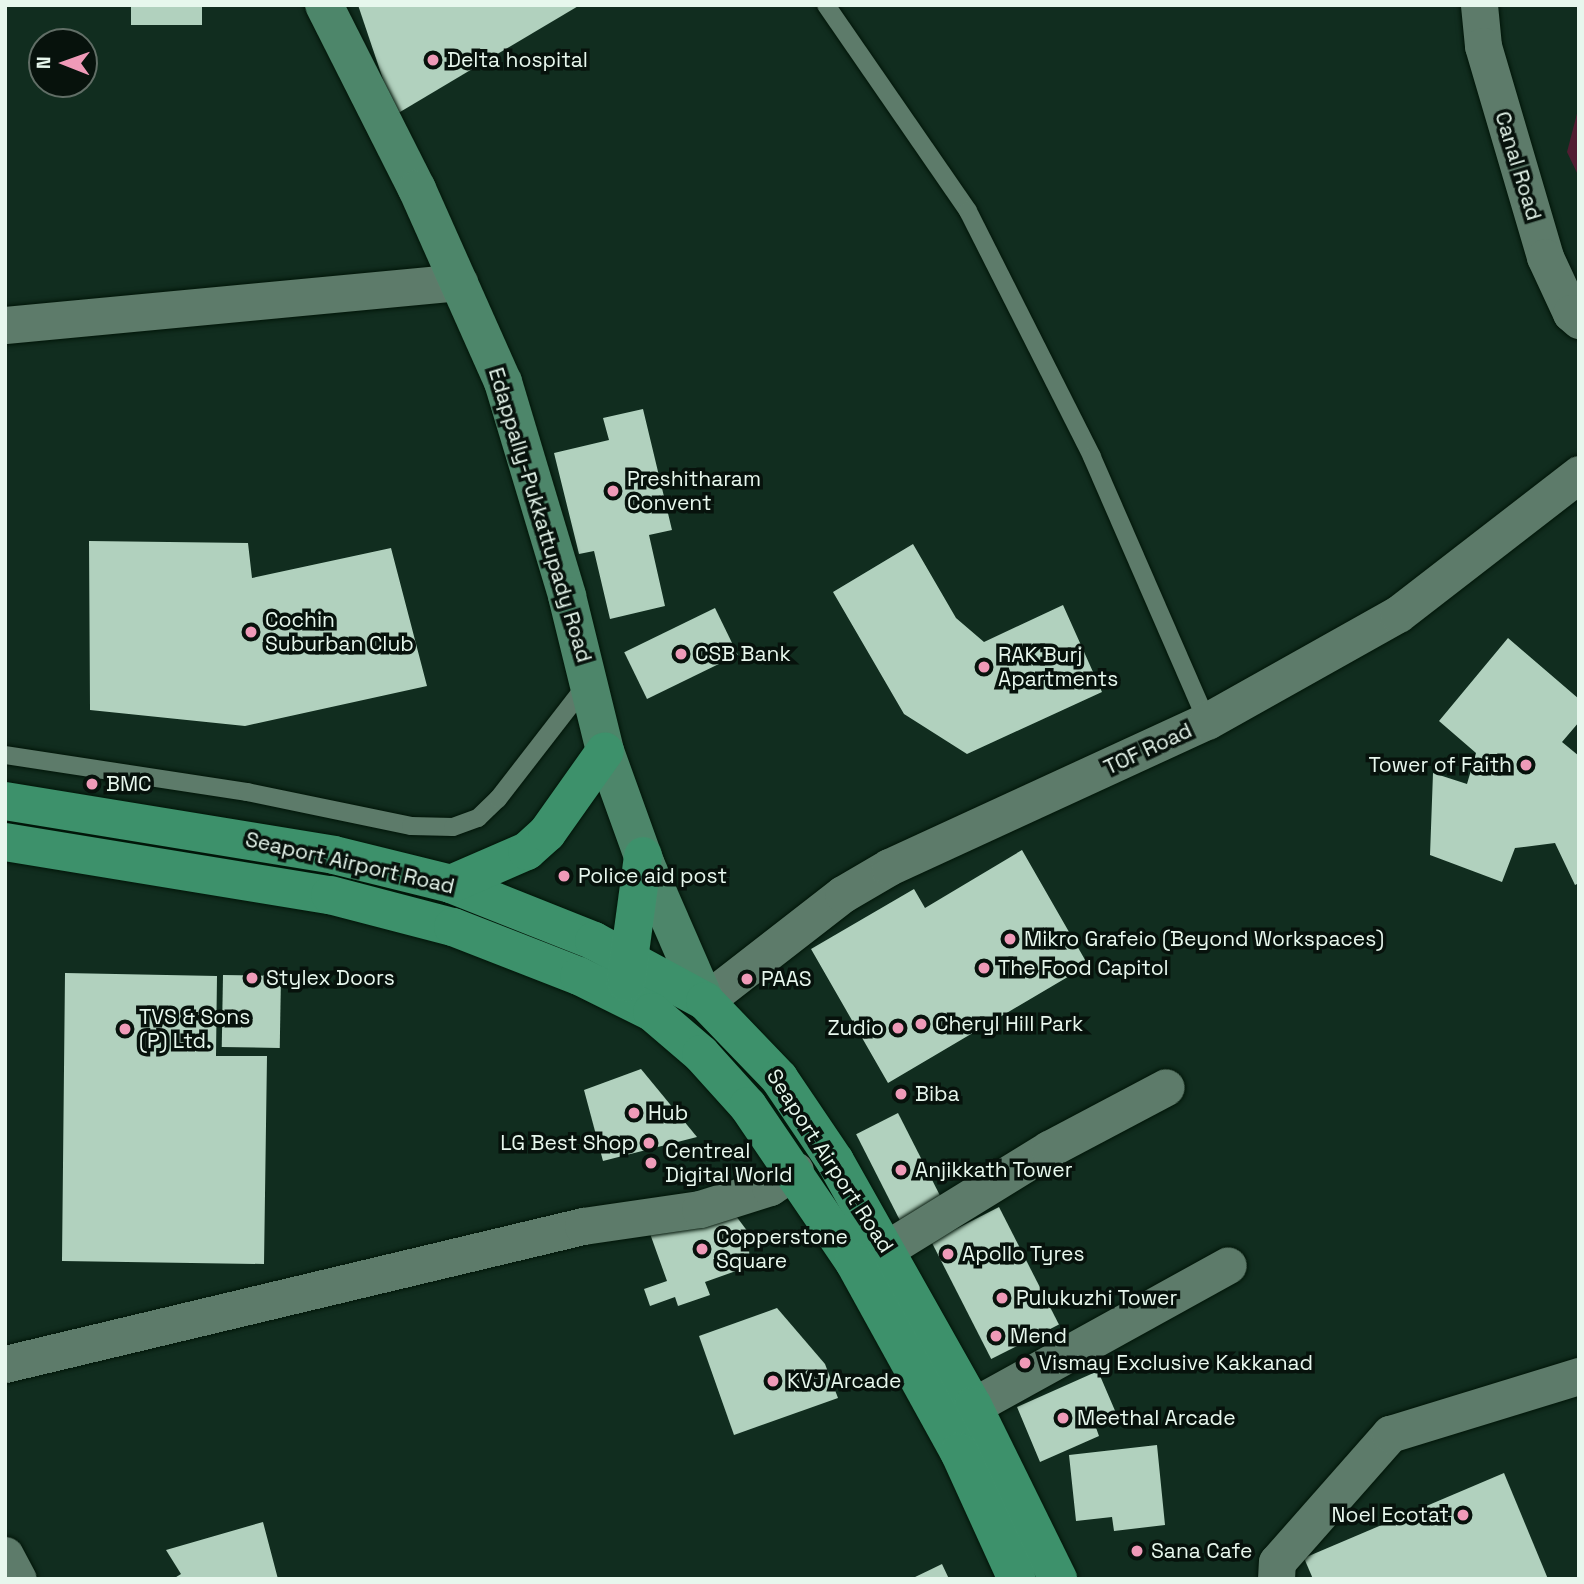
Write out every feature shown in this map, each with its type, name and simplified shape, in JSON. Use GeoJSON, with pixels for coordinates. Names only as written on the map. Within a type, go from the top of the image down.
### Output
{"type":"FeatureCollection","features":[{"type":"Feature","properties":{"kind":"main road","name":"Edappally-Pukkattupady Road"},"geometry":{"type":"LineString","coordinates":[[324,5],[459,282],[503,382],[589,681],[605,751],[643,856],[705,1001]]}},
{"type":"Feature","properties":{"kind":"main road"},"geometry":{"type":"LineString","coordinates":[[451,884],[527,851],[547,833],[605,751]]}},
{"type":"Feature","properties":{"kind":"main road","name":"Seaport Airport Road"},"geometry":{"type":"LineString","coordinates":[[5,802],[334,855],[451,884],[594,942],[705,1001],[779,1078],[888,1248],[973,1406],[1058,1579]]}},
{"type":"Feature","properties":{"kind":"main road","name":"Seaport Airport Road"},"geometry":{"type":"LineString","coordinates":[[5,842],[330,895],[453,927],[625,998],[685,1038],[748,1106],[794,1170],[907,1354],[1017,1579]]}},
{"type":"Feature","properties":{"kind":"main road"},"geometry":{"type":"LineString","coordinates":[[625,998],[627,960],[643,856]]}},
{"type":"Feature","properties":{"kind":"main road"},"geometry":{"type":"LineString","coordinates":[[685,1038],[705,1001]]}},
{"type":"Feature","properties":{"kind":"street","name":"Canal Road"},"geometry":{"type":"LineString","coordinates":[[1479,5],[1483,46],[1545,257],[1571,313],[1579,320]]}},
{"type":"Feature","properties":{"kind":"street"},"geometry":{"type":"LineString","coordinates":[[5,325],[459,282]]}},
{"type":"Feature","properties":{"kind":"street","name":"TOF Road"},"geometry":{"type":"LineString","coordinates":[[705,1001],[843,894],[889,867],[1208,721],[1398,614],[1579,474]]}},
{"type":"Feature","properties":{"kind":"street"},"geometry":{"type":"LineString","coordinates":[[888,1248],[1049,1149],[1166,1087]]}},
{"type":"Feature","properties":{"kind":"street"},"geometry":{"type":"LineString","coordinates":[[5,1364],[583,1226],[701,1209],[770,1187],[794,1170]]}},
{"type":"Feature","properties":{"kind":"street"},"geometry":{"type":"LineString","coordinates":[[973,1406],[1228,1265]]}},
{"type":"Feature","properties":{"kind":"street"},"geometry":{"type":"LineString","coordinates":[[1276,1579],[1277,1562],[1390,1434],[1579,1376]]}},
{"type":"Feature","properties":{"kind":"street"},"geometry":{"type":"LineString","coordinates":[[5,1555],[18,1579]]}},
{"type":"Feature","properties":{"kind":"lane"},"geometry":{"type":"LineString","coordinates":[[826,5],[968,211],[1092,457],[1208,721]]}},
{"type":"Feature","properties":{"kind":"lane"},"geometry":{"type":"LineString","coordinates":[[5,755],[247,792],[411,826],[453,827],[478,818],[498,799],[589,681]]}},
{"type":"Feature","properties":{"kind":"shaded area"},"geometry":{"type":"Polygon","coordinates":[[[1579,106],[1579,177],[1567,152],[1579,106]]]}},
{"type":"Feature","properties":{"kind":"building"},"geometry":{"type":"Polygon","coordinates":[[[131,5],[202,5],[202,25],[131,25],[131,5]]]}},
{"type":"Feature","properties":{"kind":"building","name":"Delta hospital"},"geometry":{"type":"Polygon","coordinates":[[[358,5],[580,5],[395,115],[358,5]]]}},
{"type":"Feature","properties":{"kind":"building","name":"Preshitharam Convent"},"geometry":{"type":"Polygon","coordinates":[[[643,409],[672,530],[649,535],[665,606],[610,619],[594,551],[579,554],[554,453],[609,440],[603,418],[643,409]]]}},
{"type":"Feature","properties":{"kind":"building","name":"Cochin Suburban Club"},"geometry":{"type":"Polygon","coordinates":[[[89,541],[248,543],[252,578],[391,548],[427,686],[245,726],[90,710],[89,541]]]}},
{"type":"Feature","properties":{"kind":"building","name":"RAK Burj Apartments"},"geometry":{"type":"Polygon","coordinates":[[[913,544],[956,618],[984,642],[1063,605],[1102,692],[967,754],[904,714],[833,592],[913,544]]]}},
{"type":"Feature","properties":{"kind":"building","name":"CSB Bank"},"geometry":{"type":"Polygon","coordinates":[[[715,608],[738,655],[647,699],[624,652],[715,608]]]}},
{"type":"Feature","properties":{"kind":"building","name":"Tower of Faith"},"geometry":{"type":"Polygon","coordinates":[[[1508,638],[1579,699],[1579,722],[1562,742],[1579,756],[1579,883],[1575,885],[1555,843],[1515,848],[1502,882],[1430,855],[1433,773],[1467,784],[1476,753],[1439,721],[1508,638]]]}},
{"type":"Feature","properties":{"kind":"building","name":"Cheryl Hill Park"},"geometry":{"type":"Polygon","coordinates":[[[1022,850],[1088,965],[888,1083],[811,949],[914,889],[925,908],[1022,850]]]}},
{"type":"Feature","properties":{"kind":"building"},"geometry":{"type":"Polygon","coordinates":[[[65,973],[217,976],[216,1056],[267,1056],[264,1264],[62,1261],[65,973]]]}},
{"type":"Feature","properties":{"kind":"building"},"geometry":{"type":"Polygon","coordinates":[[[223,975],[281,976],[280,1048],[222,1047],[223,975]]]}},
{"type":"Feature","properties":{"kind":"building","name":"Hub"},"geometry":{"type":"Polygon","coordinates":[[[641,1069],[697,1137],[603,1161],[584,1090],[641,1069]]]}},
{"type":"Feature","properties":{"kind":"building","name":"Anjikkath Tower"},"geometry":{"type":"Polygon","coordinates":[[[898,1113],[944,1204],[902,1225],[856,1134],[898,1113]]]}},
{"type":"Feature","properties":{"kind":"building","name":"Pulukuzhi Tower"},"geometry":{"type":"Polygon","coordinates":[[[999,1207],[1059,1325],[991,1359],[931,1242],[999,1207]]]}},
{"type":"Feature","properties":{"kind":"building","name":"Copperstone Square"},"geometry":{"type":"Polygon","coordinates":[[[730,1208],[748,1232],[750,1266],[705,1282],[710,1295],[678,1306],[675,1297],[650,1306],[644,1289],[667,1281],[648,1228],[730,1208]]]}},
{"type":"Feature","properties":{"kind":"building","name":"KVJ Arcade"},"geometry":{"type":"Polygon","coordinates":[[[777,1308],[825,1364],[838,1398],[734,1435],[699,1336],[777,1308]]]}},
{"type":"Feature","properties":{"kind":"building","name":"Meethal Arcade"},"geometry":{"type":"Polygon","coordinates":[[[1098,1371],[1116,1413],[1094,1422],[1099,1436],[1040,1462],[1017,1407],[1098,1371]]]}},
{"type":"Feature","properties":{"kind":"building"},"geometry":{"type":"Polygon","coordinates":[[[1157,1445],[1165,1525],[1114,1531],[1112,1517],[1076,1521],[1069,1455],[1157,1445]]]}},
{"type":"Feature","properties":{"kind":"building","name":"Noel Ecotat"},"geometry":{"type":"Polygon","coordinates":[[[1504,1473],[1548,1579],[1313,1579],[1304,1558],[1504,1473]]]}},
{"type":"Feature","properties":{"kind":"building"},"geometry":{"type":"Polygon","coordinates":[[[263,1522],[278,1579],[173,1579],[181,1574],[166,1550],[263,1522]]]}},
{"type":"Feature","properties":{"kind":"building"},"geometry":{"type":"Polygon","coordinates":[[[942,1564],[949,1579],[911,1579],[942,1564]]]}},
{"type":"Feature","properties":{"kind":"place","name":"Delta hospital"},"geometry":{"type":"Point","coordinates":[433,60]}},
{"type":"Feature","properties":{"kind":"place","name":"Preshitharam Convent"},"geometry":{"type":"Point","coordinates":[613,491]}},
{"type":"Feature","properties":{"kind":"place","name":"Cochin Suburban Club"},"geometry":{"type":"Point","coordinates":[251,632]}},
{"type":"Feature","properties":{"kind":"place","name":"CSB Bank"},"geometry":{"type":"Point","coordinates":[681,654]}},
{"type":"Feature","properties":{"kind":"place","name":"RAK Burj Apartments"},"geometry":{"type":"Point","coordinates":[984,667]}},
{"type":"Feature","properties":{"kind":"place","name":"Tower of Faith"},"geometry":{"type":"Point","coordinates":[1526,765]}},
{"type":"Feature","properties":{"kind":"place","name":"BMC"},"geometry":{"type":"Point","coordinates":[92,784]}},
{"type":"Feature","properties":{"kind":"place","name":"Police aid post"},"geometry":{"type":"Point","coordinates":[564,876]}},
{"type":"Feature","properties":{"kind":"place","name":"Mikro Grafeio (Beyond Workspaces)"},"geometry":{"type":"Point","coordinates":[1010,939]}},
{"type":"Feature","properties":{"kind":"place","name":"The Food Capitol"},"geometry":{"type":"Point","coordinates":[984,968]}},
{"type":"Feature","properties":{"kind":"place","name":"Stylex Doors"},"geometry":{"type":"Point","coordinates":[252,978]}},
{"type":"Feature","properties":{"kind":"place","name":"PAAS"},"geometry":{"type":"Point","coordinates":[747,979]}},
{"type":"Feature","properties":{"kind":"place","name":"Cheryl Hill Park"},"geometry":{"type":"Point","coordinates":[921,1024]}},
{"type":"Feature","properties":{"kind":"place","name":"Zudio"},"geometry":{"type":"Point","coordinates":[898,1028]}},
{"type":"Feature","properties":{"kind":"place","name":"TVS & Sons (P) Ltd."},"geometry":{"type":"Point","coordinates":[125,1029]}},
{"type":"Feature","properties":{"kind":"place","name":"Biba"},"geometry":{"type":"Point","coordinates":[901,1094]}},
{"type":"Feature","properties":{"kind":"place","name":"Hub"},"geometry":{"type":"Point","coordinates":[634,1113]}},
{"type":"Feature","properties":{"kind":"place","name":"LG Best Shop"},"geometry":{"type":"Point","coordinates":[649,1143]}},
{"type":"Feature","properties":{"kind":"place","name":"Centreal Digital World"},"geometry":{"type":"Point","coordinates":[651,1163]}},
{"type":"Feature","properties":{"kind":"place","name":"Anjikkath Tower"},"geometry":{"type":"Point","coordinates":[901,1170]}},
{"type":"Feature","properties":{"kind":"place","name":"Copperstone Square"},"geometry":{"type":"Point","coordinates":[702,1249]}},
{"type":"Feature","properties":{"kind":"place","name":"Apollo Tyres"},"geometry":{"type":"Point","coordinates":[948,1254]}},
{"type":"Feature","properties":{"kind":"place","name":"Pulukuzhi Tower"},"geometry":{"type":"Point","coordinates":[1002,1298]}},
{"type":"Feature","properties":{"kind":"place","name":"Mend"},"geometry":{"type":"Point","coordinates":[996,1336]}},
{"type":"Feature","properties":{"kind":"place","name":"Vismay Exclusive Kakkanad"},"geometry":{"type":"Point","coordinates":[1025,1363]}},
{"type":"Feature","properties":{"kind":"place","name":"KVJ Arcade"},"geometry":{"type":"Point","coordinates":[773,1381]}},
{"type":"Feature","properties":{"kind":"place","name":"Meethal Arcade"},"geometry":{"type":"Point","coordinates":[1063,1418]}},
{"type":"Feature","properties":{"kind":"place","name":"Noel Ecotat"},"geometry":{"type":"Point","coordinates":[1463,1515]}},
{"type":"Feature","properties":{"kind":"place","name":"Sana Cafe"},"geometry":{"type":"Point","coordinates":[1137,1551]}}]}
